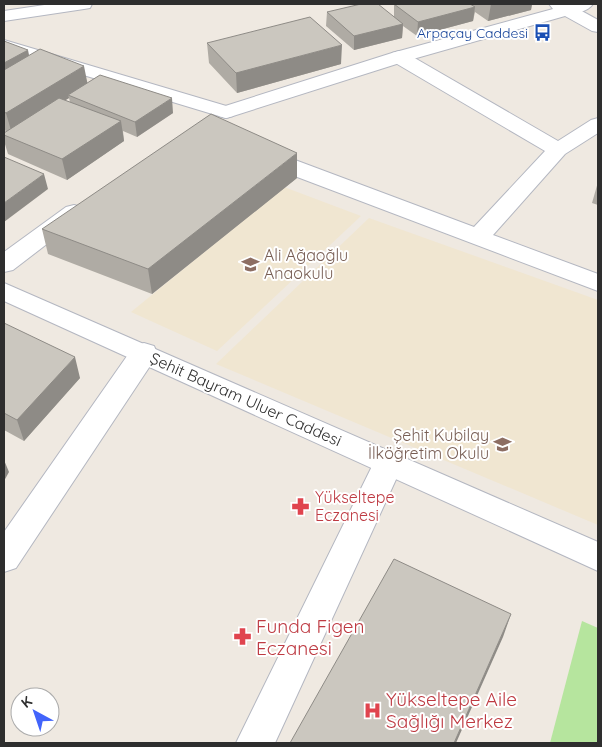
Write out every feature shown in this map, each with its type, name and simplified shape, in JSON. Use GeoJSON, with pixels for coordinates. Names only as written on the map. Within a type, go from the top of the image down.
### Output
{"type":"FeatureCollection","features":[{"type":"Feature","properties":{"kind":"street"},"geometry":{"type":"LineString","coordinates":[[4,16],[52,6],[84,4]]}},
{"type":"Feature","properties":{"kind":"street"},"geometry":{"type":"LineString","coordinates":[[204,125],[226,112],[399,57],[562,7],[585,4]]}},
{"type":"Feature","properties":{"kind":"street"},"geometry":{"type":"LineString","coordinates":[[562,7],[598,27]]}},
{"type":"Feature","properties":{"kind":"street"},"geometry":{"type":"LineString","coordinates":[[4,45],[226,112]]}},
{"type":"Feature","properties":{"kind":"street"},"geometry":{"type":"LineString","coordinates":[[399,57],[558,150]]}},
{"type":"Feature","properties":{"kind":"street"},"geometry":{"type":"LineString","coordinates":[[478,238],[558,150],[598,124]]}},
{"type":"Feature","properties":{"kind":"street"},"geometry":{"type":"LineString","coordinates":[[242,148],[598,283]]}},
{"type":"Feature","properties":{"kind":"street"},"geometry":{"type":"LineString","coordinates":[[4,264],[88,203]]}},
{"type":"Feature","properties":{"kind":"street","name":"Şehit Bayram Uluer Caddesi"},"geometry":{"type":"LineString","coordinates":[[4,291],[598,556]]}},
{"type":"Feature","properties":{"kind":"street"},"geometry":{"type":"LineString","coordinates":[[4,558],[144,353]]}},
{"type":"Feature","properties":{"kind":"street"},"geometry":{"type":"LineString","coordinates":[[255,743],[389,462]]}},
{"type":"Feature","properties":{"kind":"shaded area","name":"Ali Ağaoğlu Anaokulu"},"geometry":{"type":"Polygon","coordinates":[[[284,187],[361,216],[217,351],[131,312],[284,187]]]}},
{"type":"Feature","properties":{"kind":"shaded area","name":"Şehit Kubilay İlköğretim Okulu"},"geometry":{"type":"Polygon","coordinates":[[[369,218],[598,300],[598,525],[216,364],[369,218]]]}},
{"type":"Feature","properties":{"kind":"green space"},"geometry":{"type":"Polygon","coordinates":[[[582,621],[598,628],[598,743],[550,743],[582,621]]]}},
{"type":"Feature","properties":{"kind":"building"},"geometry":{"type":"Polygon","coordinates":[[[361,4],[378,4],[403,24],[354,36],[327,12],[361,4]]]}},
{"type":"Feature","properties":{"kind":"building"},"geometry":{"type":"Polygon","coordinates":[[[394,4],[470,4],[475,7],[418,22],[394,4]]]}},
{"type":"Feature","properties":{"kind":"building"},"geometry":{"type":"Polygon","coordinates":[[[310,17],[342,45],[236,73],[207,43],[310,17]]]}},
{"type":"Feature","properties":{"kind":"building"},"geometry":{"type":"Polygon","coordinates":[[[4,41],[28,50],[4,63],[4,41]]]}},
{"type":"Feature","properties":{"kind":"building"},"geometry":{"type":"Polygon","coordinates":[[[40,49],[84,66],[6,113],[4,112],[4,70],[40,49]]]}},
{"type":"Feature","properties":{"kind":"building"},"geometry":{"type":"Polygon","coordinates":[[[100,75],[172,98],[135,122],[68,95],[100,75]]]}},
{"type":"Feature","properties":{"kind":"building"},"geometry":{"type":"Polygon","coordinates":[[[59,98],[121,121],[62,159],[4,135],[4,133],[59,98]]]}},
{"type":"Feature","properties":{"kind":"building"},"geometry":{"type":"Polygon","coordinates":[[[211,114],[297,153],[148,269],[42,229],[211,114]]]}},
{"type":"Feature","properties":{"kind":"building"},"geometry":{"type":"Polygon","coordinates":[[[4,157],[44,174],[4,203],[4,157]]]}},
{"type":"Feature","properties":{"kind":"building"},"geometry":{"type":"Polygon","coordinates":[[[4,323],[75,357],[17,420],[4,413],[4,323]]]}},
{"type":"Feature","properties":{"kind":"building"},"geometry":{"type":"Polygon","coordinates":[[[394,559],[511,614],[454,743],[290,743],[394,559]]]}},
{"type":"Feature","properties":{"kind":"place","name":"Arpaçay Caddesi"},"geometry":{"type":"Point","coordinates":[542,33]}},
{"type":"Feature","properties":{"kind":"place","name":"Ali Ağaoğlu Anaokulu"},"geometry":{"type":"Point","coordinates":[250,264]}},
{"type":"Feature","properties":{"kind":"place","name":"Şehit Kubilay İlköğretim Okulu"},"geometry":{"type":"Point","coordinates":[503,444]}},
{"type":"Feature","properties":{"kind":"place","name":"Yükseltepe Eczanesi"},"geometry":{"type":"Point","coordinates":[301,506]}},
{"type":"Feature","properties":{"kind":"place","name":"Funda Figen Eczanesi"},"geometry":{"type":"Point","coordinates":[242,637]}},
{"type":"Feature","properties":{"kind":"place","name":"Yükseltepe Aile Sağlığı Merkez"},"geometry":{"type":"Point","coordinates":[372,710]}}]}
